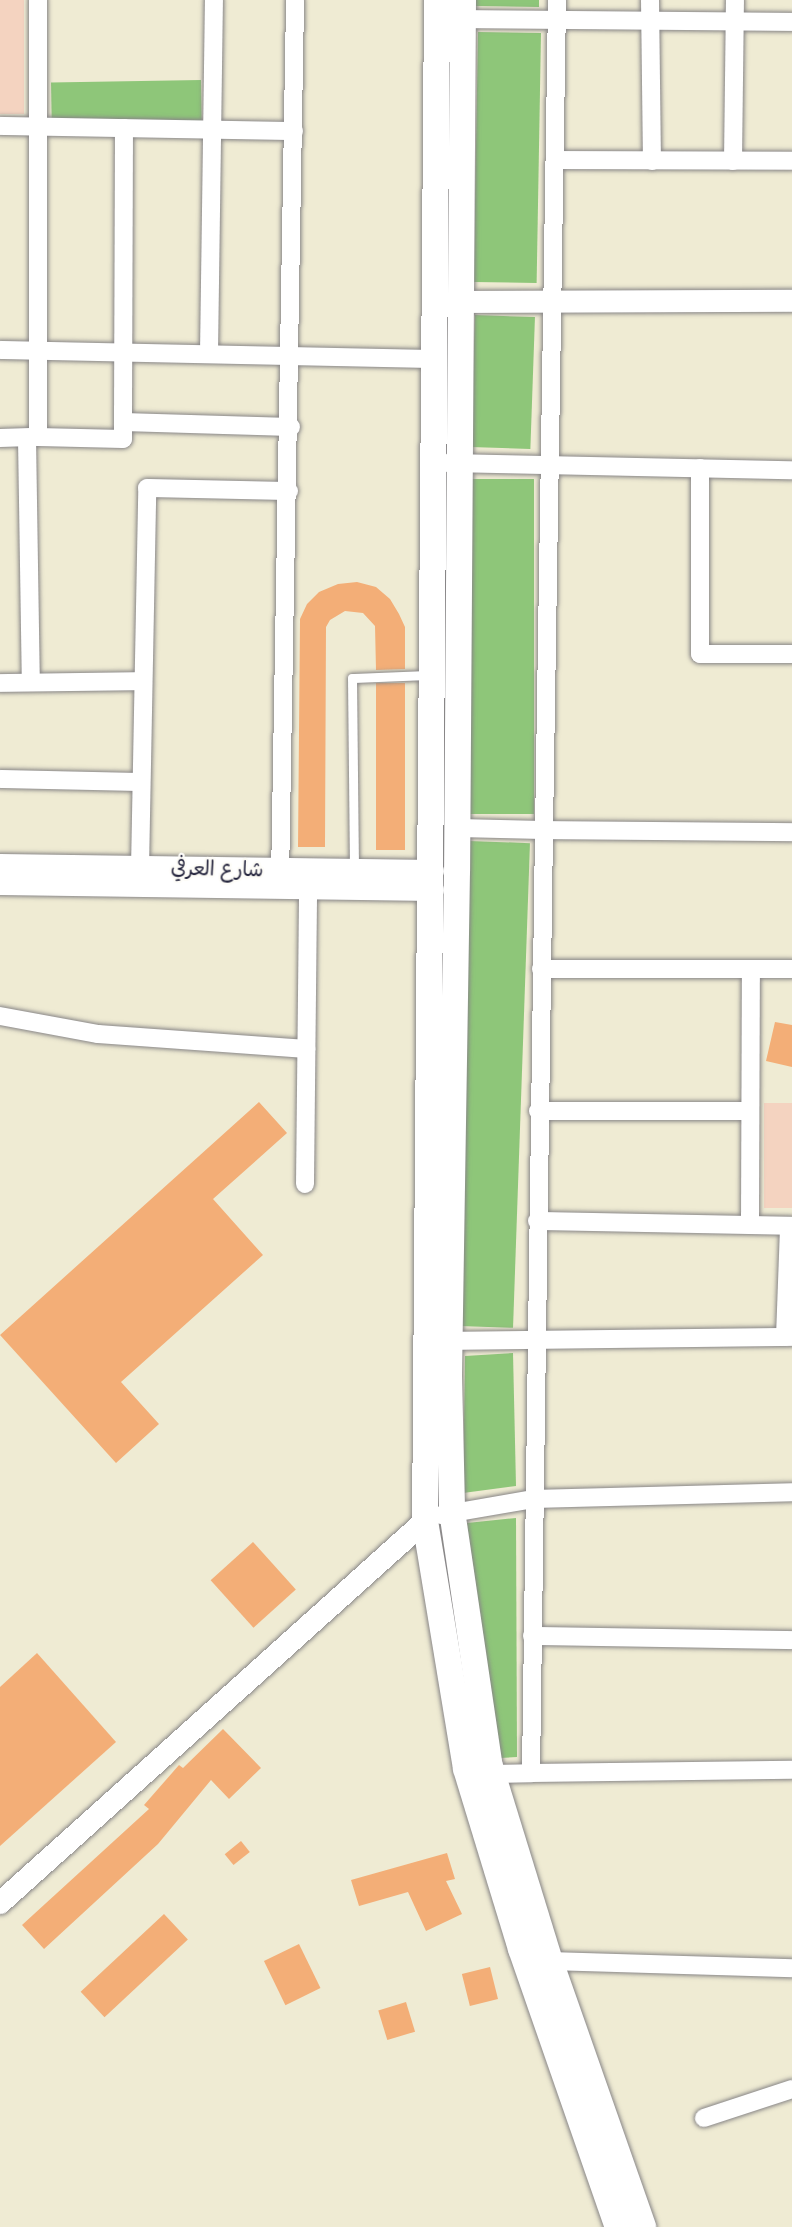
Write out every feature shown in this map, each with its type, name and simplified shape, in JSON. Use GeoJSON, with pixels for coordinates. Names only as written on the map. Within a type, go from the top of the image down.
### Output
{"type":"FeatureCollection","features":[{"type":"Feature","properties":{"kind":"main road"},"geometry":{"type":"LineString","coordinates":[[437,0],[434,359],[446,463],[457,828],[449,1341],[452,1511],[492,1774],[550,1961],[643,2227]]}},
{"type":"Feature","properties":{"kind":"main road"},"geometry":{"type":"LineString","coordinates":[[463,10],[459,302],[433,675],[433,881],[425,1521],[466,1769],[521,1949],[618,2227]]}},
{"type":"Feature","properties":{"kind":"street"},"geometry":{"type":"LineString","coordinates":[[31,682],[33,438],[38,351],[35,126],[38,0]]}},
{"type":"Feature","properties":{"kind":"street"},"geometry":{"type":"LineString","coordinates":[[209,354],[214,0]]}},
{"type":"Feature","properties":{"kind":"street"},"geometry":{"type":"LineString","coordinates":[[280,880],[291,427],[296,0]]}},
{"type":"Feature","properties":{"kind":"street"},"geometry":{"type":"LineString","coordinates":[[531,1773],[538,1111],[557,0]]}},
{"type":"Feature","properties":{"kind":"street"},"geometry":{"type":"LineString","coordinates":[[650,0],[652,161]]}},
{"type":"Feature","properties":{"kind":"street"},"geometry":{"type":"LineString","coordinates":[[733,161],[735,0]]}},
{"type":"Feature","properties":{"kind":"street"},"geometry":{"type":"LineString","coordinates":[[463,10],[556,20],[792,22]]}},
{"type":"Feature","properties":{"kind":"street"},"geometry":{"type":"LineString","coordinates":[[0,126],[294,131]]}},
{"type":"Feature","properties":{"kind":"street"},"geometry":{"type":"LineString","coordinates":[[0,438],[123,439],[124,128]]}},
{"type":"Feature","properties":{"kind":"street"},"geometry":{"type":"LineString","coordinates":[[556,160],[792,161]]}},
{"type":"Feature","properties":{"kind":"street"},"geometry":{"type":"LineString","coordinates":[[459,302],[792,301]]}},
{"type":"Feature","properties":{"kind":"street"},"geometry":{"type":"LineString","coordinates":[[0,350],[434,359]]}},
{"type":"Feature","properties":{"kind":"street"},"geometry":{"type":"LineString","coordinates":[[123,422],[291,427]]}},
{"type":"Feature","properties":{"kind":"street"},"geometry":{"type":"LineString","coordinates":[[446,463],[792,470]]}},
{"type":"Feature","properties":{"kind":"street"},"geometry":{"type":"LineString","coordinates":[[700,468],[700,654],[792,654]]}},
{"type":"Feature","properties":{"kind":"street"},"geometry":{"type":"LineString","coordinates":[[140,868],[147,488],[289,491]]}},
{"type":"Feature","properties":{"kind":"street"},"geometry":{"type":"LineString","coordinates":[[0,683],[143,681]]}},
{"type":"Feature","properties":{"kind":"street"},"geometry":{"type":"LineString","coordinates":[[0,779],[141,783]]}},
{"type":"Feature","properties":{"kind":"street"},"geometry":{"type":"LineString","coordinates":[[457,828],[792,832]]}},
{"type":"Feature","properties":{"kind":"street","name":"شارع العرفي"},"geometry":{"type":"LineString","coordinates":[[0,865],[140,868],[280,880],[309,890],[433,881]]}},
{"type":"Feature","properties":{"kind":"street","name":"شارع العرفي"},"geometry":{"type":"LineString","coordinates":[[0,884],[280,880],[354,871],[433,881]]}},
{"type":"Feature","properties":{"kind":"street"},"geometry":{"type":"LineString","coordinates":[[305,1184],[309,890]]}},
{"type":"Feature","properties":{"kind":"street"},"geometry":{"type":"LineString","coordinates":[[541,969],[792,969]]}},
{"type":"Feature","properties":{"kind":"street"},"geometry":{"type":"LineString","coordinates":[[750,1225],[751,969]]}},
{"type":"Feature","properties":{"kind":"street"},"geometry":{"type":"LineString","coordinates":[[0,1016],[98,1034],[306,1048]]}},
{"type":"Feature","properties":{"kind":"street"},"geometry":{"type":"LineString","coordinates":[[538,1111],[750,1111]]}},
{"type":"Feature","properties":{"kind":"street"},"geometry":{"type":"LineString","coordinates":[[449,1341],[789,1337],[790,1226],[537,1221]]}},
{"type":"Feature","properties":{"kind":"street"},"geometry":{"type":"LineString","coordinates":[[0,1903],[425,1521],[452,1511],[533,1499],[792,1492]]}},
{"type":"Feature","properties":{"kind":"street"},"geometry":{"type":"LineString","coordinates":[[532,1636],[792,1640]]}},
{"type":"Feature","properties":{"kind":"street"},"geometry":{"type":"LineString","coordinates":[[492,1774],[792,1770]]}},
{"type":"Feature","properties":{"kind":"street"},"geometry":{"type":"LineString","coordinates":[[550,1961],[792,1968]]}},
{"type":"Feature","properties":{"kind":"street"},"geometry":{"type":"LineString","coordinates":[[704,2118],[792,2089]]}},
{"type":"Feature","properties":{"kind":"lane"},"geometry":{"type":"LineString","coordinates":[[354,871],[352,678],[433,675]]}},
{"type":"Feature","properties":{"kind":"shaded area"},"geometry":{"type":"Polygon","coordinates":[[[0,0],[24,0],[24,114],[0,114],[0,0]]]}},
{"type":"Feature","properties":{"kind":"shaded area"},"geometry":{"type":"Polygon","coordinates":[[[764,1103],[792,1103],[792,1208],[764,1208],[764,1103]]]}},
{"type":"Feature","properties":{"kind":"green space"},"geometry":{"type":"Polygon","coordinates":[[[476,0],[539,0],[539,7],[476,6],[476,0]]]}},
{"type":"Feature","properties":{"kind":"green space"},"geometry":{"type":"Polygon","coordinates":[[[478,32],[541,33],[537,283],[474,282],[478,32]]]}},
{"type":"Feature","properties":{"kind":"green space"},"geometry":{"type":"Polygon","coordinates":[[[201,80],[202,122],[52,125],[51,83],[201,80]]]}},
{"type":"Feature","properties":{"kind":"green space"},"geometry":{"type":"Polygon","coordinates":[[[475,315],[535,317],[530,449],[470,447],[475,315]]]}},
{"type":"Feature","properties":{"kind":"green space"},"geometry":{"type":"Polygon","coordinates":[[[469,479],[534,479],[534,814],[469,814],[469,479]]]}},
{"type":"Feature","properties":{"kind":"green space"},"geometry":{"type":"Polygon","coordinates":[[[469,841],[530,843],[513,1328],[452,1326],[469,841]]]}},
{"type":"Feature","properties":{"kind":"green space"},"geometry":{"type":"Polygon","coordinates":[[[513,1353],[516,1486],[463,1493],[465,1356],[513,1353]]]}},
{"type":"Feature","properties":{"kind":"green space"},"geometry":{"type":"Polygon","coordinates":[[[516,1518],[517,1757],[500,1758],[467,1523],[516,1518]]]}},
{"type":"Feature","properties":{"kind":"building"},"geometry":{"type":"Polygon","coordinates":[[[357,582],[376,587],[390,599],[399,614],[405,627],[405,669],[376,670],[375,626],[363,613],[345,611],[330,620],[326,627],[325,847],[298,847],[300,619],[307,604],[319,592],[338,584],[357,582]]]}},
{"type":"Feature","properties":{"kind":"building"},"geometry":{"type":"Polygon","coordinates":[[[376,683],[405,683],[405,850],[376,850],[376,683]]]}},
{"type":"Feature","properties":{"kind":"building"},"geometry":{"type":"Polygon","coordinates":[[[775,1022],[792,1025],[792,1067],[766,1061],[775,1022]]]}},
{"type":"Feature","properties":{"kind":"building"},"geometry":{"type":"Polygon","coordinates":[[[259,1102],[287,1133],[213,1199],[263,1255],[121,1382],[159,1424],[116,1463],[0,1335],[259,1102]]]}},
{"type":"Feature","properties":{"kind":"building"},"geometry":{"type":"Polygon","coordinates":[[[253,1542],[296,1590],[253,1628],[211,1580],[253,1542]]]}},
{"type":"Feature","properties":{"kind":"building"},"geometry":{"type":"Polygon","coordinates":[[[37,1653],[116,1742],[0,1846],[0,1687],[37,1653]]]}},
{"type":"Feature","properties":{"kind":"building"},"geometry":{"type":"Polygon","coordinates":[[[223,1729],[261,1768],[229,1799],[211,1780],[158,1844],[44,1949],[22,1925],[149,1809],[144,1805],[179,1765],[183,1768],[223,1729]]]}},
{"type":"Feature","properties":{"kind":"building"},"geometry":{"type":"Polygon","coordinates":[[[241,1841],[250,1852],[233,1865],[225,1854],[241,1841]]]}},
{"type":"Feature","properties":{"kind":"building"},"geometry":{"type":"Polygon","coordinates":[[[447,1853],[455,1879],[446,1881],[462,1914],[426,1931],[408,1892],[359,1906],[351,1880],[447,1853]]]}},
{"type":"Feature","properties":{"kind":"building"},"geometry":{"type":"Polygon","coordinates":[[[164,1914],[188,1940],[104,2017],[81,1992],[164,1914]]]}},
{"type":"Feature","properties":{"kind":"building"},"geometry":{"type":"Polygon","coordinates":[[[299,1944],[320,1988],[285,2005],[264,1961],[299,1944]]]}},
{"type":"Feature","properties":{"kind":"building"},"geometry":{"type":"Polygon","coordinates":[[[490,1967],[498,1999],[470,2006],[462,1974],[490,1967]]]}},
{"type":"Feature","properties":{"kind":"building"},"geometry":{"type":"Polygon","coordinates":[[[406,2002],[415,2032],[387,2040],[378,2010],[406,2002]]]}}]}
